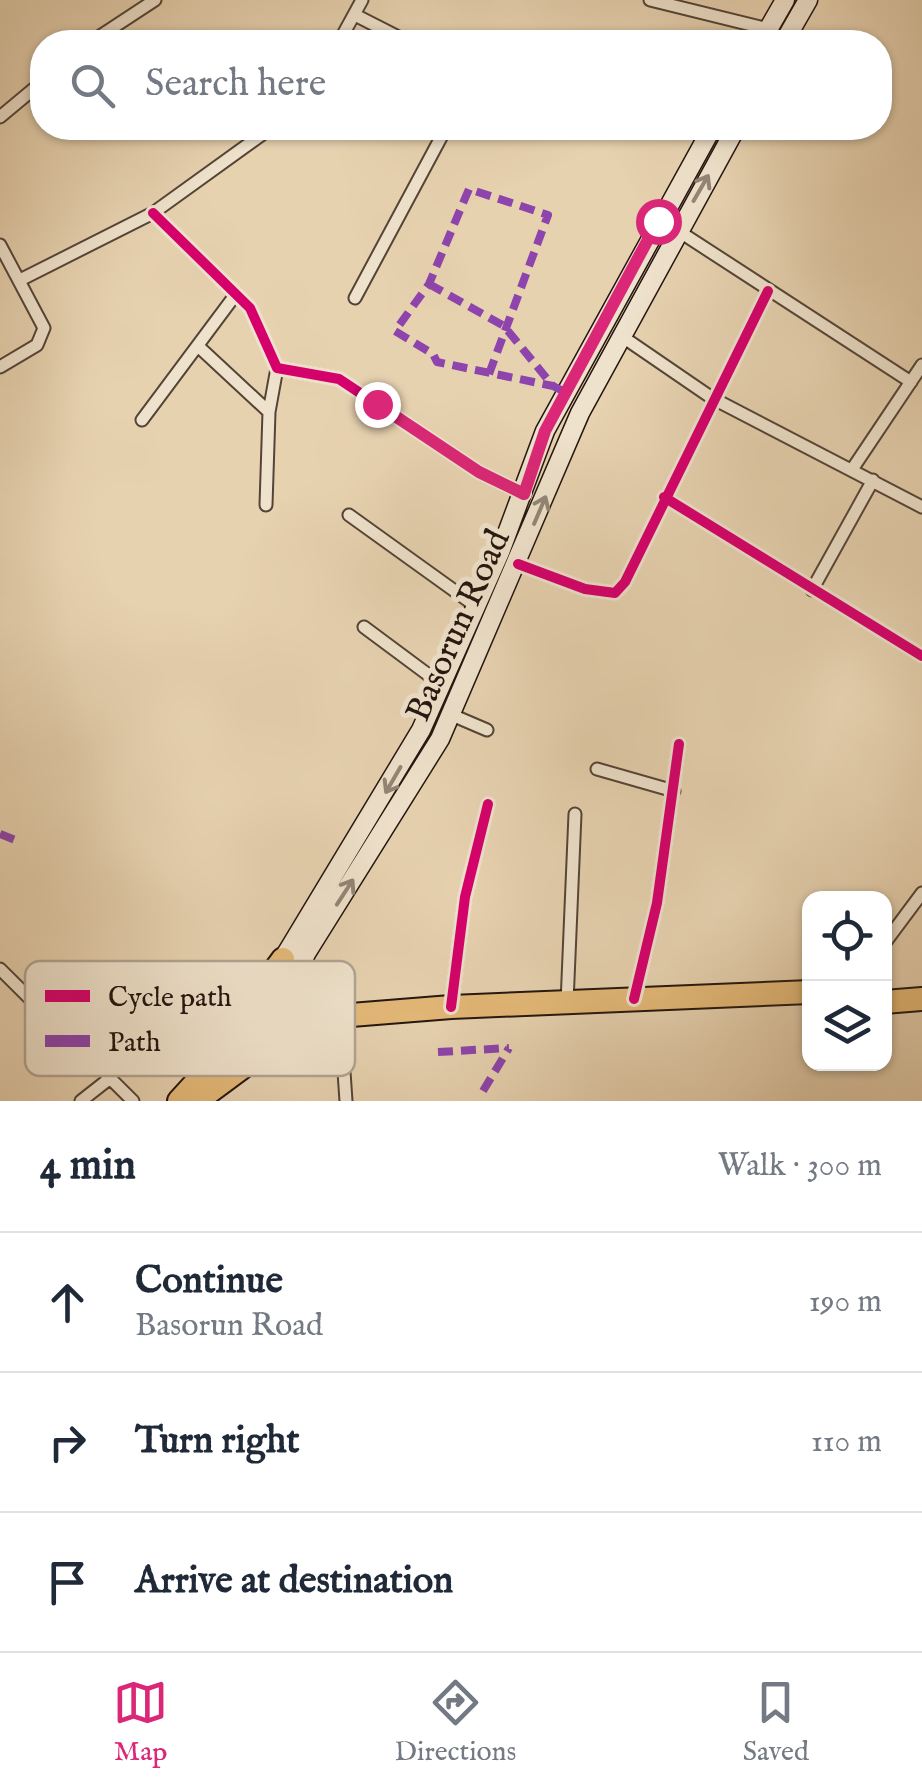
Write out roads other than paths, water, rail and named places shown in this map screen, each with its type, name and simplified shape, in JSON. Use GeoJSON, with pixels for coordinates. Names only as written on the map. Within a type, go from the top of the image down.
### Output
{"type":"FeatureCollection","features":[{"type":"Feature","properties":{"kind":"highway"},"geometry":{"type":"LineString","coordinates":[[892,989],[922,987]]}},
{"type":"Feature","properties":{"kind":"highway"},"geometry":{"type":"LineString","coordinates":[[355,1023],[779,999],[802,994]]}},
{"type":"Feature","properties":{"kind":"highway"},"geometry":{"type":"LineString","coordinates":[[355,1021],[451,1007],[634,1000],[779,999],[802,1003]]}},
{"type":"Feature","properties":{"kind":"highway"},"geometry":{"type":"LineString","coordinates":[[892,1001],[922,999]]}},
{"type":"Feature","properties":{"kind":"highway"},"geometry":{"type":"LineString","coordinates":[[179,1101],[199,1076]]}},
{"type":"Feature","properties":{"kind":"highway"},"geometry":{"type":"LineString","coordinates":[[196,1101],[219,1076]]}},
{"type":"Feature","properties":{"kind":"highway"},"geometry":{"type":"LineString","coordinates":[[196,1101],[230,1076]]}},
{"type":"Feature","properties":{"kind":"main road"},"geometry":{"type":"LineString","coordinates":[[767,30],[784,0]]}},
{"type":"Feature","properties":{"kind":"main road"},"geometry":{"type":"LineString","coordinates":[[791,30],[808,0]]}},
{"type":"Feature","properties":{"kind":"main road","name":"Basorun Road"},"geometry":{"type":"LineString","coordinates":[[293,961],[392,784],[457,656],[524,494],[545,431],[706,140]]}},
{"type":"Feature","properties":{"kind":"main road","name":"Basorun Road"},"geometry":{"type":"LineString","coordinates":[[296,961],[313,942],[410,793],[452,715],[580,412],[729,140]]}},
{"type":"Feature","properties":{"kind":"main road"},"geometry":{"type":"LineString","coordinates":[[457,656],[476,664]]}},
{"type":"Feature","properties":{"kind":"street"},"geometry":{"type":"LineString","coordinates":[[110,30],[155,0]]}},
{"type":"Feature","properties":{"kind":"street"},"geometry":{"type":"LineString","coordinates":[[347,30],[362,0]]}},
{"type":"Feature","properties":{"kind":"street"},"geometry":{"type":"LineString","coordinates":[[650,0],[745,30]]}},
{"type":"Feature","properties":{"kind":"street"},"geometry":{"type":"LineString","coordinates":[[357,16],[384,30]]}},
{"type":"Feature","properties":{"kind":"street"},"geometry":{"type":"LineString","coordinates":[[0,117],[30,92]]}},
{"type":"Feature","properties":{"kind":"street"},"geometry":{"type":"LineString","coordinates":[[22,279],[153,212],[255,140]]}},
{"type":"Feature","properties":{"kind":"street"},"geometry":{"type":"LineString","coordinates":[[356,298],[440,140]]}},
{"type":"Feature","properties":{"kind":"street"},"geometry":{"type":"LineString","coordinates":[[153,212],[250,308],[277,368],[269,412],[266,505]]}},
{"type":"Feature","properties":{"kind":"street"},"geometry":{"type":"LineString","coordinates":[[677,230],[836,329],[911,382]]}},
{"type":"Feature","properties":{"kind":"street"},"geometry":{"type":"LineString","coordinates":[[0,245],[42,320],[42,337],[0,367]]}},
{"type":"Feature","properties":{"kind":"street"},"geometry":{"type":"LineString","coordinates":[[518,564],[585,589],[616,593],[626,582],[712,398],[768,290]]}},
{"type":"Feature","properties":{"kind":"street"},"geometry":{"type":"LineString","coordinates":[[142,420],[236,294]]}},
{"type":"Feature","properties":{"kind":"street"},"geometry":{"type":"LineString","coordinates":[[620,335],[712,398],[922,506]]}},
{"type":"Feature","properties":{"kind":"street"},"geometry":{"type":"LineString","coordinates":[[199,348],[269,412]]}},
{"type":"Feature","properties":{"kind":"street"},"geometry":{"type":"LineString","coordinates":[[854,468],[922,365]]}},
{"type":"Feature","properties":{"kind":"street"},"geometry":{"type":"LineString","coordinates":[[277,368],[339,379],[479,472],[524,494]]}},
{"type":"Feature","properties":{"kind":"street"},"geometry":{"type":"LineString","coordinates":[[812,590],[873,480]]}},
{"type":"Feature","properties":{"kind":"street"},"geometry":{"type":"LineString","coordinates":[[664,498],[922,656]]}},
{"type":"Feature","properties":{"kind":"street"},"geometry":{"type":"LineString","coordinates":[[349,515],[478,607]]}},
{"type":"Feature","properties":{"kind":"street"},"geometry":{"type":"LineString","coordinates":[[364,627],[442,685]]}},
{"type":"Feature","properties":{"kind":"street"},"geometry":{"type":"LineString","coordinates":[[452,715],[487,730]]}},
{"type":"Feature","properties":{"kind":"street"},"geometry":{"type":"LineString","coordinates":[[634,1000],[657,903],[680,744]]}},
{"type":"Feature","properties":{"kind":"street"},"geometry":{"type":"LineString","coordinates":[[597,769],[674,791]]}},
{"type":"Feature","properties":{"kind":"street"},"geometry":{"type":"LineString","coordinates":[[451,1007],[466,896],[488,804]]}},
{"type":"Feature","properties":{"kind":"street"},"geometry":{"type":"LineString","coordinates":[[567,1003],[574,814]]}},
{"type":"Feature","properties":{"kind":"street"},"geometry":{"type":"LineString","coordinates":[[892,933],[922,893]]}},
{"type":"Feature","properties":{"kind":"street"},"geometry":{"type":"LineString","coordinates":[[0,969],[25,994]]}},
{"type":"Feature","properties":{"kind":"street"},"geometry":{"type":"LineString","coordinates":[[107,1076],[133,1101]]}},
{"type":"Feature","properties":{"kind":"street"},"geometry":{"type":"LineString","coordinates":[[339,1076],[346,1101]]}},
{"type":"Feature","properties":{"kind":"street"},"geometry":{"type":"LineString","coordinates":[[80,1101],[110,1079]]}}]}
